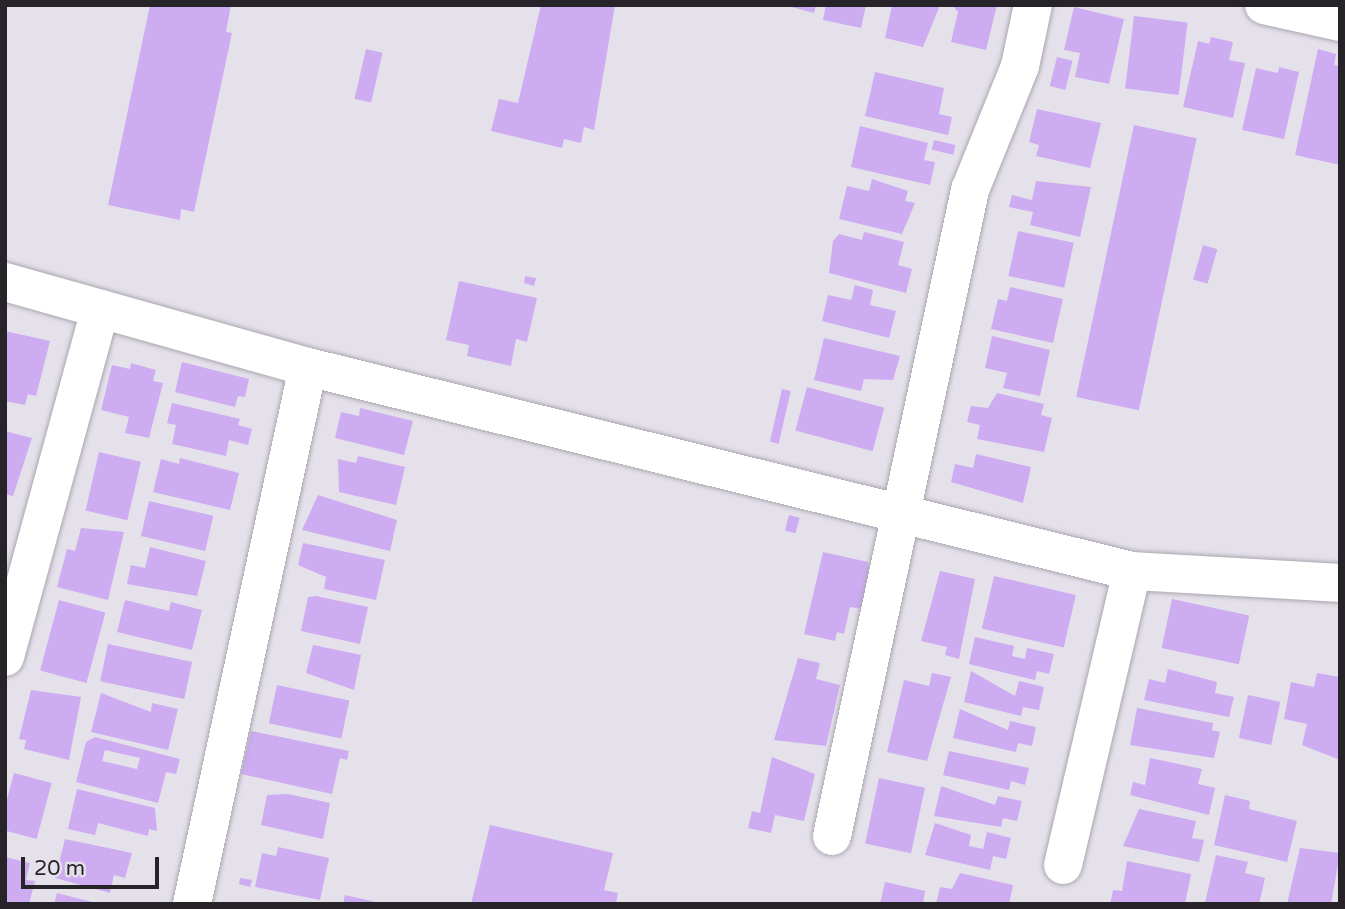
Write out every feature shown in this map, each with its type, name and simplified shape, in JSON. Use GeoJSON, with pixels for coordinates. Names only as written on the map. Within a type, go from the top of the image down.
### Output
{"type":"FeatureCollection","features":[{"type":"Feature","properties":{"kind":"street"},"geometry":{"type":"LineString","coordinates":[[832,836],[970,190],[1020,66],[1033,5]]}},
{"type":"Feature","properties":{"kind":"street"},"geometry":{"type":"LineString","coordinates":[[1264,5],[1340,22]]}},
{"type":"Feature","properties":{"kind":"street"},"geometry":{"type":"LineString","coordinates":[[5,282],[308,367],[1132,571],[1340,583]]}},
{"type":"Feature","properties":{"kind":"street"},"geometry":{"type":"LineString","coordinates":[[5,657],[100,309]]}},
{"type":"Feature","properties":{"kind":"street"},"geometry":{"type":"LineString","coordinates":[[192,904],[308,367]]}},
{"type":"Feature","properties":{"kind":"street"},"geometry":{"type":"LineString","coordinates":[[1063,865],[1132,571]]}},
{"type":"Feature","properties":{"kind":"building"},"geometry":{"type":"Polygon","coordinates":[[[150,5],[231,5],[226,32],[232,33],[194,212],[181,209],[180,220],[108,205],[150,5]]]}},
{"type":"Feature","properties":{"kind":"building"},"geometry":{"type":"Polygon","coordinates":[[[541,5],[615,5],[594,130],[584,127],[581,143],[564,139],[562,148],[491,131],[499,99],[518,103],[541,5]]]}},
{"type":"Feature","properties":{"kind":"building"},"geometry":{"type":"Polygon","coordinates":[[[784,5],[816,5],[814,13],[784,5]]]}},
{"type":"Feature","properties":{"kind":"building"},"geometry":{"type":"Polygon","coordinates":[[[826,5],[866,5],[861,28],[823,20],[826,5]]]}},
{"type":"Feature","properties":{"kind":"building"},"geometry":{"type":"Polygon","coordinates":[[[892,5],[940,5],[923,47],[885,38],[892,5]]]}},
{"type":"Feature","properties":{"kind":"building"},"geometry":{"type":"Polygon","coordinates":[[[952,5],[997,5],[986,50],[951,42],[958,12],[952,5]]]}},
{"type":"Feature","properties":{"kind":"building"},"geometry":{"type":"Polygon","coordinates":[[[1074,7],[1124,19],[1109,84],[1075,77],[1080,53],[1064,50],[1074,7]]]}},
{"type":"Feature","properties":{"kind":"building"},"geometry":{"type":"Polygon","coordinates":[[[1134,16],[1188,23],[1179,95],[1125,88],[1134,16]]]}},
{"type":"Feature","properties":{"kind":"building"},"geometry":{"type":"Polygon","coordinates":[[[1211,37],[1233,42],[1229,60],[1245,63],[1233,118],[1183,107],[1198,41],[1209,44],[1211,37]]]}},
{"type":"Feature","properties":{"kind":"building"},"geometry":{"type":"Polygon","coordinates":[[[366,49],[383,53],[371,103],[355,99],[366,49]]]}},
{"type":"Feature","properties":{"kind":"building"},"geometry":{"type":"Polygon","coordinates":[[[1318,49],[1336,54],[1334,65],[1340,66],[1340,165],[1295,155],[1318,49]]]}},
{"type":"Feature","properties":{"kind":"building"},"geometry":{"type":"Polygon","coordinates":[[[1057,57],[1073,61],[1065,90],[1050,86],[1057,57]]]}},
{"type":"Feature","properties":{"kind":"building"},"geometry":{"type":"Polygon","coordinates":[[[1279,67],[1299,72],[1284,139],[1242,130],[1256,68],[1278,73],[1279,67]]]}},
{"type":"Feature","properties":{"kind":"building"},"geometry":{"type":"Polygon","coordinates":[[[875,72],[944,88],[939,114],[952,117],[948,135],[865,116],[875,72]]]}},
{"type":"Feature","properties":{"kind":"building"},"geometry":{"type":"Polygon","coordinates":[[[1037,109],[1101,123],[1090,168],[1036,156],[1039,145],[1029,142],[1037,109]]]}},
{"type":"Feature","properties":{"kind":"building"},"geometry":{"type":"Polygon","coordinates":[[[1134,125],[1197,138],[1139,410],[1076,397],[1134,125]]]}},
{"type":"Feature","properties":{"kind":"building"},"geometry":{"type":"Polygon","coordinates":[[[860,126],[928,143],[924,160],[935,162],[930,185],[851,167],[860,126]]]}},
{"type":"Feature","properties":{"kind":"building"},"geometry":{"type":"Polygon","coordinates":[[[934,140],[955,145],[953,155],[932,150],[934,140]]]}},
{"type":"Feature","properties":{"kind":"building"},"geometry":{"type":"Polygon","coordinates":[[[872,179],[908,191],[905,201],[915,203],[902,234],[839,219],[847,186],[869,191],[872,179]]]}},
{"type":"Feature","properties":{"kind":"building"},"geometry":{"type":"Polygon","coordinates":[[[1036,181],[1091,187],[1080,237],[1030,225],[1033,212],[1009,207],[1012,195],[1032,200],[1036,181]]]}},
{"type":"Feature","properties":{"kind":"building"},"geometry":{"type":"Polygon","coordinates":[[[1018,231],[1074,243],[1064,288],[1008,276],[1018,231]]]}},
{"type":"Feature","properties":{"kind":"building"},"geometry":{"type":"Polygon","coordinates":[[[864,232],[904,242],[898,265],[912,269],[906,293],[829,273],[833,241],[839,234],[862,240],[864,232]]]}},
{"type":"Feature","properties":{"kind":"building"},"geometry":{"type":"Polygon","coordinates":[[[1203,245],[1217,249],[1207,284],[1193,280],[1203,245]]]}},
{"type":"Feature","properties":{"kind":"building"},"geometry":{"type":"Polygon","coordinates":[[[525,276],[536,278],[534,286],[524,283],[525,276]]]}},
{"type":"Feature","properties":{"kind":"building"},"geometry":{"type":"Polygon","coordinates":[[[459,281],[537,298],[527,342],[516,339],[511,366],[467,356],[469,345],[446,340],[459,281]]]}},
{"type":"Feature","properties":{"kind":"building"},"geometry":{"type":"Polygon","coordinates":[[[855,285],[873,290],[870,305],[896,311],[889,338],[822,321],[828,295],[851,300],[855,285]]]}},
{"type":"Feature","properties":{"kind":"building"},"geometry":{"type":"Polygon","coordinates":[[[1010,287],[1063,299],[1053,343],[991,329],[998,299],[1007,301],[1010,287]]]}},
{"type":"Feature","properties":{"kind":"building"},"geometry":{"type":"Polygon","coordinates":[[[5,331],[50,341],[36,396],[28,394],[25,405],[5,401],[5,331]]]}},
{"type":"Feature","properties":{"kind":"building"},"geometry":{"type":"Polygon","coordinates":[[[992,336],[1050,350],[1040,396],[1003,388],[1007,373],[985,368],[992,336]]]}},
{"type":"Feature","properties":{"kind":"building"},"geometry":{"type":"Polygon","coordinates":[[[824,338],[900,356],[893,380],[864,379],[861,391],[814,380],[824,338]]]}},
{"type":"Feature","properties":{"kind":"building"},"geometry":{"type":"Polygon","coordinates":[[[182,362],[249,379],[245,397],[238,396],[235,407],[175,392],[182,362]]]}},
{"type":"Feature","properties":{"kind":"building"},"geometry":{"type":"Polygon","coordinates":[[[131,363],[156,370],[153,381],[163,383],[149,438],[125,433],[129,417],[101,410],[112,365],[130,369],[131,363]]]}},
{"type":"Feature","properties":{"kind":"building"},"geometry":{"type":"Polygon","coordinates":[[[807,387],[884,408],[873,451],[795,430],[807,387]]]}},
{"type":"Feature","properties":{"kind":"building"},"geometry":{"type":"Polygon","coordinates":[[[782,389],[791,391],[779,444],[770,442],[782,389]]]}},
{"type":"Feature","properties":{"kind":"building"},"geometry":{"type":"Polygon","coordinates":[[[997,393],[1044,404],[1041,415],[1052,418],[1044,452],[977,439],[980,425],[967,422],[971,406],[988,408],[997,393]]]}},
{"type":"Feature","properties":{"kind":"building"},"geometry":{"type":"Polygon","coordinates":[[[172,403],[240,419],[238,425],[252,429],[248,445],[229,440],[226,456],[172,444],[176,425],[167,423],[172,403]]]}},
{"type":"Feature","properties":{"kind":"building"},"geometry":{"type":"Polygon","coordinates":[[[360,408],[413,421],[404,455],[335,438],[341,412],[359,416],[360,408]]]}},
{"type":"Feature","properties":{"kind":"building"},"geometry":{"type":"Polygon","coordinates":[[[5,431],[32,438],[13,496],[5,494],[5,431]]]}},
{"type":"Feature","properties":{"kind":"building"},"geometry":{"type":"Polygon","coordinates":[[[99,452],[141,462],[127,520],[86,510],[99,452]]]}},
{"type":"Feature","properties":{"kind":"building"},"geometry":{"type":"Polygon","coordinates":[[[976,454],[1031,467],[1023,503],[951,482],[955,464],[973,468],[976,454]]]}},
{"type":"Feature","properties":{"kind":"building"},"geometry":{"type":"Polygon","coordinates":[[[358,456],[405,467],[396,505],[339,492],[338,459],[356,463],[358,456]]]}},
{"type":"Feature","properties":{"kind":"building"},"geometry":{"type":"Polygon","coordinates":[[[180,458],[239,473],[230,510],[153,492],[161,459],[179,464],[180,458]]]}},
{"type":"Feature","properties":{"kind":"building"},"geometry":{"type":"Polygon","coordinates":[[[318,495],[397,520],[390,551],[302,530],[318,495]]]}},
{"type":"Feature","properties":{"kind":"building"},"geometry":{"type":"Polygon","coordinates":[[[149,501],[213,516],[205,551],[141,536],[149,501]]]}},
{"type":"Feature","properties":{"kind":"building"},"geometry":{"type":"Polygon","coordinates":[[[789,515],[800,518],[795,533],[785,530],[789,515]]]}},
{"type":"Feature","properties":{"kind":"building"},"geometry":{"type":"Polygon","coordinates":[[[81,528],[124,532],[108,600],[57,587],[67,549],[75,551],[81,528]]]}},
{"type":"Feature","properties":{"kind":"building"},"geometry":{"type":"Polygon","coordinates":[[[303,543],[385,560],[376,600],[324,589],[326,577],[298,565],[303,543]]]}},
{"type":"Feature","properties":{"kind":"building"},"geometry":{"type":"Polygon","coordinates":[[[150,547],[206,561],[197,596],[127,584],[131,565],[145,568],[150,547]]]}},
{"type":"Feature","properties":{"kind":"building"},"geometry":{"type":"Polygon","coordinates":[[[823,552],[868,562],[870,573],[862,609],[850,607],[844,634],[837,632],[835,641],[804,634],[823,552]]]}},
{"type":"Feature","properties":{"kind":"building"},"geometry":{"type":"Polygon","coordinates":[[[940,571],[975,579],[959,659],[945,655],[947,647],[921,641],[940,571]]]}},
{"type":"Feature","properties":{"kind":"building"},"geometry":{"type":"Polygon","coordinates":[[[994,576],[1076,595],[1064,648],[982,629],[994,576]]]}},
{"type":"Feature","properties":{"kind":"building"},"geometry":{"type":"Polygon","coordinates":[[[316,596],[368,607],[360,644],[301,631],[308,597],[316,596]]]}},
{"type":"Feature","properties":{"kind":"building"},"geometry":{"type":"Polygon","coordinates":[[[1172,599],[1249,615],[1239,664],[1162,648],[1172,599]]]}},
{"type":"Feature","properties":{"kind":"building"},"geometry":{"type":"Polygon","coordinates":[[[59,600],[105,612],[86,683],[40,671],[59,600]]]}},
{"type":"Feature","properties":{"kind":"building"},"geometry":{"type":"Polygon","coordinates":[[[125,600],[169,611],[171,602],[202,610],[192,650],[117,632],[125,600]]]}},
{"type":"Feature","properties":{"kind":"building"},"geometry":{"type":"Polygon","coordinates":[[[975,637],[1014,646],[1012,656],[1025,659],[1027,648],[1054,654],[1049,674],[1037,671],[1035,680],[969,664],[975,637]]]}},
{"type":"Feature","properties":{"kind":"building"},"geometry":{"type":"Polygon","coordinates":[[[108,644],[192,662],[184,699],[100,681],[108,644]]]}},
{"type":"Feature","properties":{"kind":"building"},"geometry":{"type":"Polygon","coordinates":[[[313,645],[361,655],[354,690],[306,673],[313,645]]]}},
{"type":"Feature","properties":{"kind":"building"},"geometry":{"type":"Polygon","coordinates":[[[798,658],[820,663],[816,679],[840,685],[826,746],[774,740],[798,658]]]}},
{"type":"Feature","properties":{"kind":"building"},"geometry":{"type":"Polygon","coordinates":[[[1168,669],[1217,682],[1215,693],[1234,697],[1229,717],[1144,700],[1149,679],[1165,683],[1168,669]]]}},
{"type":"Feature","properties":{"kind":"building"},"geometry":{"type":"Polygon","coordinates":[[[971,671],[1015,696],[1019,681],[1044,687],[1039,710],[1023,707],[1021,716],[964,702],[971,671]]]}},
{"type":"Feature","properties":{"kind":"building"},"geometry":{"type":"Polygon","coordinates":[[[932,673],[951,677],[927,761],[887,752],[904,680],[929,686],[932,673]]]}},
{"type":"Feature","properties":{"kind":"building"},"geometry":{"type":"Polygon","coordinates":[[[1317,673],[1340,677],[1340,760],[1302,745],[1307,724],[1284,719],[1291,682],[1314,687],[1317,673]]]}},
{"type":"Feature","properties":{"kind":"building"},"geometry":{"type":"Polygon","coordinates":[[[277,685],[349,700],[341,739],[269,723],[277,685]]]}},
{"type":"Feature","properties":{"kind":"building"},"geometry":{"type":"Polygon","coordinates":[[[31,690],[81,697],[69,760],[24,749],[26,740],[19,739],[31,690]]]}},
{"type":"Feature","properties":{"kind":"building"},"geometry":{"type":"Polygon","coordinates":[[[101,693],[151,712],[152,703],[178,709],[168,750],[91,732],[101,693]]]}},
{"type":"Feature","properties":{"kind":"building"},"geometry":{"type":"Polygon","coordinates":[[[1248,695],[1280,702],[1271,745],[1239,738],[1248,695]]]}},
{"type":"Feature","properties":{"kind":"building"},"geometry":{"type":"Polygon","coordinates":[[[1137,708],[1213,723],[1212,730],[1220,732],[1214,758],[1130,745],[1137,708]]]}},
{"type":"Feature","properties":{"kind":"building"},"geometry":{"type":"Polygon","coordinates":[[[960,709],[1008,730],[1010,721],[1036,727],[1032,746],[1018,743],[1016,752],[953,738],[960,709]]]}},
{"type":"Feature","properties":{"kind":"building"},"geometry":{"type":"Polygon","coordinates":[[[251,731],[349,751],[347,760],[340,758],[332,794],[241,774],[251,731]]]}},
{"type":"Feature","properties":{"kind":"building"},"geometry":{"type":"Polygon","coordinates":[[[95,737],[180,759],[176,774],[166,772],[158,803],[76,782],[86,742],[95,737]],[[105,750],[102,761],[137,769],[140,758],[105,750]]]}},
{"type":"Feature","properties":{"kind":"building"},"geometry":{"type":"Polygon","coordinates":[[[949,751],[1029,768],[1025,785],[1011,781],[1009,790],[943,775],[949,751]]]}},
{"type":"Feature","properties":{"kind":"building"},"geometry":{"type":"Polygon","coordinates":[[[772,757],[815,774],[804,821],[775,815],[771,833],[748,828],[752,811],[760,813],[772,757]]]}},
{"type":"Feature","properties":{"kind":"building"},"geometry":{"type":"Polygon","coordinates":[[[1150,758],[1202,769],[1198,784],[1215,788],[1209,815],[1130,795],[1133,782],[1145,785],[1150,758]]]}},
{"type":"Feature","properties":{"kind":"building"},"geometry":{"type":"Polygon","coordinates":[[[14,773],[52,783],[37,839],[5,831],[5,807],[14,773]]]}},
{"type":"Feature","properties":{"kind":"building"},"geometry":{"type":"Polygon","coordinates":[[[879,778],[925,788],[911,853],[865,844],[879,778]]]}},
{"type":"Feature","properties":{"kind":"building"},"geometry":{"type":"Polygon","coordinates":[[[941,786],[995,805],[998,796],[1022,801],[1017,821],[1003,818],[1001,827],[934,816],[941,786]]]}},
{"type":"Feature","properties":{"kind":"building"},"geometry":{"type":"Polygon","coordinates":[[[77,789],[155,808],[157,831],[149,829],[148,836],[98,823],[95,835],[68,829],[77,789]]]}},
{"type":"Feature","properties":{"kind":"building"},"geometry":{"type":"Polygon","coordinates":[[[288,794],[330,803],[323,839],[261,825],[267,795],[288,794]]]}},
{"type":"Feature","properties":{"kind":"building"},"geometry":{"type":"Polygon","coordinates":[[[1225,795],[1250,801],[1249,809],[1297,821],[1287,862],[1214,845],[1225,795]]]}},
{"type":"Feature","properties":{"kind":"building"},"geometry":{"type":"Polygon","coordinates":[[[1139,809],[1196,821],[1192,838],[1204,840],[1199,862],[1123,846],[1139,809]]]}},
{"type":"Feature","properties":{"kind":"building"},"geometry":{"type":"Polygon","coordinates":[[[935,823],[971,835],[969,846],[983,849],[987,832],[1011,838],[1006,859],[993,856],[990,870],[925,855],[935,823]]]}},
{"type":"Feature","properties":{"kind":"building"},"geometry":{"type":"Polygon","coordinates":[[[490,825],[613,853],[604,890],[618,893],[616,904],[471,904],[490,825]]]}},
{"type":"Feature","properties":{"kind":"building"},"geometry":{"type":"Polygon","coordinates":[[[65,839],[132,853],[125,878],[114,875],[110,893],[55,878],[65,839]]]}},
{"type":"Feature","properties":{"kind":"building"},"geometry":{"type":"Polygon","coordinates":[[[278,847],[329,858],[320,900],[255,887],[262,853],[276,856],[278,847]]]}},
{"type":"Feature","properties":{"kind":"building"},"geometry":{"type":"Polygon","coordinates":[[[1300,848],[1340,853],[1331,904],[1287,904],[1300,848]]]}},
{"type":"Feature","properties":{"kind":"building"},"geometry":{"type":"Polygon","coordinates":[[[1216,855],[1248,862],[1245,873],[1265,878],[1259,904],[1205,903],[1216,855]]]}},
{"type":"Feature","properties":{"kind":"building"},"geometry":{"type":"Polygon","coordinates":[[[5,857],[30,863],[26,880],[35,881],[29,904],[5,904],[5,857]]]}},
{"type":"Feature","properties":{"kind":"building"},"geometry":{"type":"Polygon","coordinates":[[[1127,861],[1191,874],[1185,904],[1110,904],[1113,890],[1122,891],[1127,861]]]}},
{"type":"Feature","properties":{"kind":"building"},"geometry":{"type":"Polygon","coordinates":[[[960,873],[1013,885],[1009,904],[936,904],[940,887],[952,889],[960,873]]]}},
{"type":"Feature","properties":{"kind":"building"},"geometry":{"type":"Polygon","coordinates":[[[240,878],[252,880],[250,887],[239,884],[240,878]]]}},
{"type":"Feature","properties":{"kind":"building"},"geometry":{"type":"Polygon","coordinates":[[[885,882],[925,891],[923,904],[880,904],[885,882]]]}},
{"type":"Feature","properties":{"kind":"building"},"geometry":{"type":"Polygon","coordinates":[[[57,893],[96,903],[96,904],[54,904],[57,893]]]}},
{"type":"Feature","properties":{"kind":"building"},"geometry":{"type":"Polygon","coordinates":[[[345,895],[380,903],[380,904],[343,904],[345,895]]]}}]}
